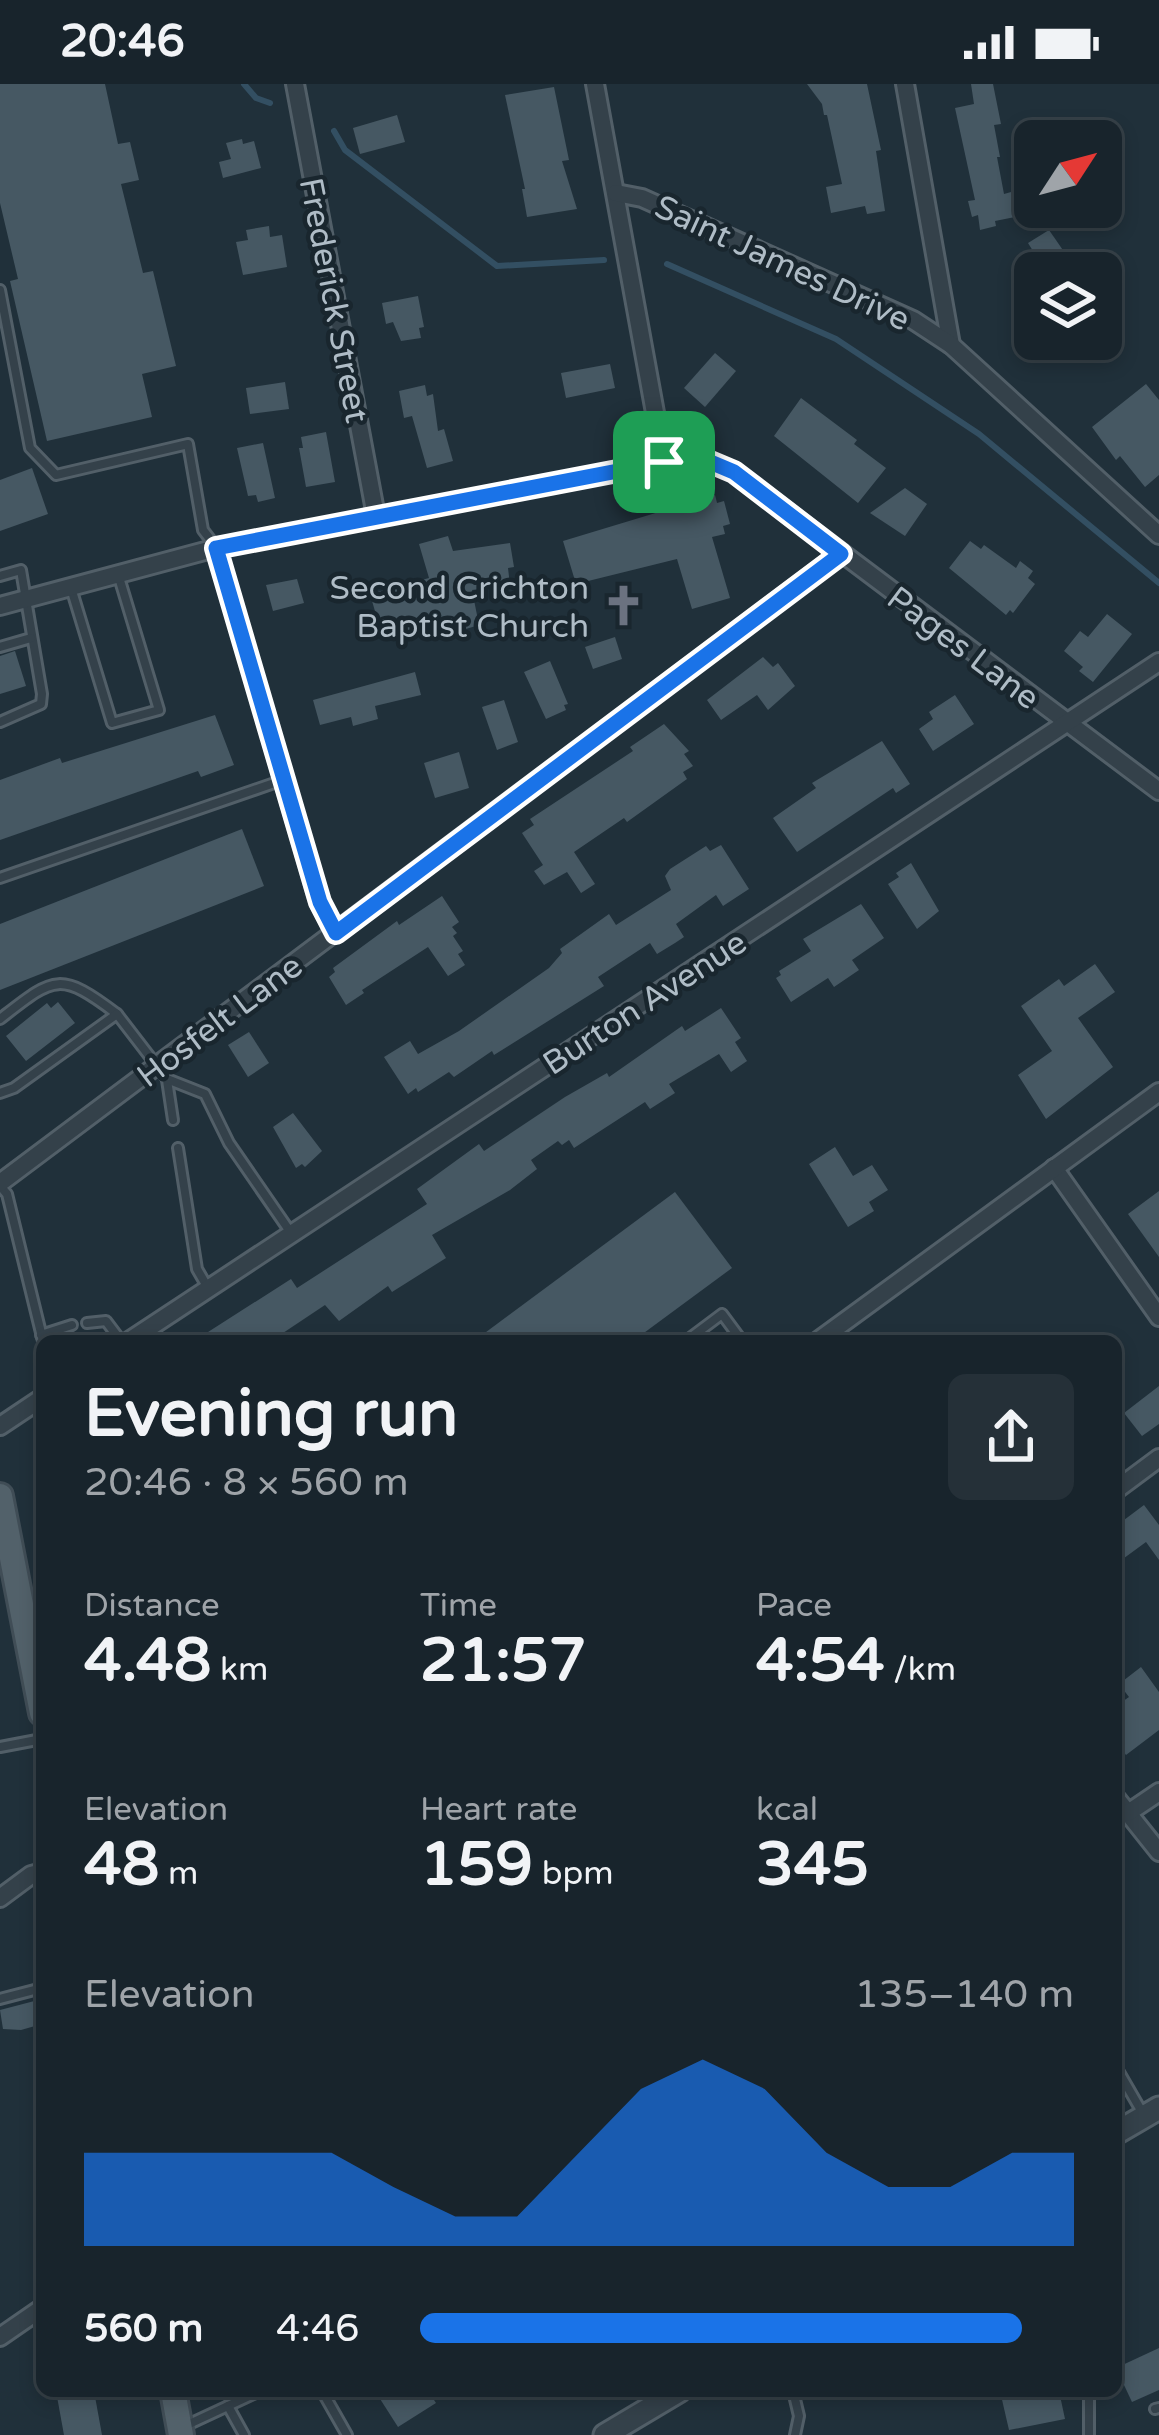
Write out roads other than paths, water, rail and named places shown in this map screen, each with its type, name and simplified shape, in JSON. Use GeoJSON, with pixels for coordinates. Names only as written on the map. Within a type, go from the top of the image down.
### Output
{"type":"FeatureCollection","features":[{"type":"Feature","properties":{"kind":"main road"},"geometry":{"type":"LineString","coordinates":[[0,1496],[8,1582],[36,1690]]}},
{"type":"Feature","properties":{"kind":"main road"},"geometry":{"type":"LineString","coordinates":[[174,2397],[181,2432]]}},
{"type":"Feature","properties":{"kind":"street","name":"Frederick Street"},"geometry":{"type":"LineString","coordinates":[[295,84],[376,515]]}},
{"type":"Feature","properties":{"kind":"street"},"geometry":{"type":"LineString","coordinates":[[595,84],[664,462]]}},
{"type":"Feature","properties":{"kind":"street"},"geometry":{"type":"LineString","coordinates":[[905,84],[951,346]]}},
{"type":"Feature","properties":{"kind":"street","name":"Saint James Drive"},"geometry":{"type":"LineString","coordinates":[[616,194],[643,198],[882,304],[951,346],[1159,535]]}},
{"type":"Feature","properties":{"kind":"street","name":"Pages Lane"},"geometry":{"type":"LineString","coordinates":[[0,606],[216,548],[696,456],[734,472],[1159,791]]}},
{"type":"Feature","properties":{"kind":"street"},"geometry":{"type":"LineString","coordinates":[[216,548],[320,902],[336,933]]}},
{"type":"Feature","properties":{"kind":"street","name":"Hosfelt Lane"},"geometry":{"type":"LineString","coordinates":[[0,1185],[163,1072],[336,933],[841,554]]}},
{"type":"Feature","properties":{"kind":"street","name":"Burton Avenue"},"geometry":{"type":"LineString","coordinates":[[135,1335],[1159,662]]}},
{"type":"Feature","properties":{"kind":"street"},"geometry":{"type":"LineString","coordinates":[[826,1335],[1159,1092]]}},
{"type":"Feature","properties":{"kind":"street"},"geometry":{"type":"LineString","coordinates":[[1054,1168],[1159,1317]]}},
{"type":"Feature","properties":{"kind":"street"},"geometry":{"type":"LineString","coordinates":[[0,1426],[36,1402]]}},
{"type":"Feature","properties":{"kind":"street"},"geometry":{"type":"LineString","coordinates":[[1122,1486],[1159,1458]]}},
{"type":"Feature","properties":{"kind":"street"},"geometry":{"type":"LineString","coordinates":[[1128,1813],[1159,1792]]}},
{"type":"Feature","properties":{"kind":"street"},"geometry":{"type":"LineString","coordinates":[[1122,1806],[1159,1852]]}},
{"type":"Feature","properties":{"kind":"street"},"geometry":{"type":"LineString","coordinates":[[0,1898],[36,1874]]}},
{"type":"Feature","properties":{"kind":"street"},"geometry":{"type":"LineString","coordinates":[[1122,2130],[1152,2112]]}},
{"type":"Feature","properties":{"kind":"street"},"geometry":{"type":"LineString","coordinates":[[0,2337],[36,2312]]}},
{"type":"Feature","properties":{"kind":"street"},"geometry":{"type":"LineString","coordinates":[[605,2435],[670,2397]]}},
{"type":"Feature","properties":{"kind":"lane"},"geometry":{"type":"LineString","coordinates":[[0,290],[30,448],[56,475],[188,444],[203,530],[216,548]]}},
{"type":"Feature","properties":{"kind":"lane"},"geometry":{"type":"LineString","coordinates":[[0,576],[21,570],[41,704],[0,722]]}},
{"type":"Feature","properties":{"kind":"lane"},"geometry":{"type":"LineString","coordinates":[[71,587],[112,723],[159,710],[118,574]]}},
{"type":"Feature","properties":{"kind":"lane"},"geometry":{"type":"LineString","coordinates":[[0,646],[31,638]]}},
{"type":"Feature","properties":{"kind":"lane"},"geometry":{"type":"LineString","coordinates":[[0,878],[284,780]]}},
{"type":"Feature","properties":{"kind":"lane"},"geometry":{"type":"LineString","coordinates":[[0,1019],[56,982],[89,993],[117,1014],[163,1072],[205,1094],[229,1143],[292,1234]]}},
{"type":"Feature","properties":{"kind":"lane"},"geometry":{"type":"LineString","coordinates":[[0,1078],[2,1092],[14,1088],[117,1014]]}},
{"type":"Feature","properties":{"kind":"lane"},"geometry":{"type":"LineString","coordinates":[[163,1072],[173,1120]]}},
{"type":"Feature","properties":{"kind":"lane"},"geometry":{"type":"LineString","coordinates":[[178,1148],[197,1269],[209,1289]]}},
{"type":"Feature","properties":{"kind":"lane"},"geometry":{"type":"LineString","coordinates":[[0,1185],[7,1194],[41,1335]]}},
{"type":"Feature","properties":{"kind":"lane"},"geometry":{"type":"LineString","coordinates":[[694,1335],[722,1314],[738,1335]]}},
{"type":"Feature","properties":{"kind":"lane"},"geometry":{"type":"LineString","coordinates":[[87,1323],[106,1321],[119,1335]]}},
{"type":"Feature","properties":{"kind":"lane"},"geometry":{"type":"LineString","coordinates":[[48,1335],[72,1324]]}},
{"type":"Feature","properties":{"kind":"lane"},"geometry":{"type":"LineString","coordinates":[[0,1748],[36,1740]]}},
{"type":"Feature","properties":{"kind":"lane"},"geometry":{"type":"LineString","coordinates":[[0,1999],[36,1990]]}},
{"type":"Feature","properties":{"kind":"lane"},"geometry":{"type":"LineString","coordinates":[[1122,2074],[1152,2112]]}},
{"type":"Feature","properties":{"kind":"lane"},"geometry":{"type":"LineString","coordinates":[[181,2432],[247,2397]]}},
{"type":"Feature","properties":{"kind":"lane"},"geometry":{"type":"LineString","coordinates":[[325,2397],[347,2435]]}},
{"type":"Feature","properties":{"kind":"lane"},"geometry":{"type":"LineString","coordinates":[[794,2397],[799,2416],[795,2435]]}},
{"type":"Feature","properties":{"kind":"lane"},"geometry":{"type":"LineString","coordinates":[[1089,2397],[1089,2435]]}},
{"type":"Feature","properties":{"kind":"lane"},"geometry":{"type":"LineString","coordinates":[[228,2406],[244,2435]]}},
{"type":"Feature","properties":{"kind":"waterway"},"geometry":{"type":"LineString","coordinates":[[244,84],[256,98],[270,103]]}},
{"type":"Feature","properties":{"kind":"waterway"},"geometry":{"type":"LineString","coordinates":[[334,131],[345,150],[497,266],[604,260]]}},
{"type":"Feature","properties":{"kind":"waterway"},"geometry":{"type":"LineString","coordinates":[[667,264],[836,339],[979,434],[1159,583]]}},
{"type":"Feature","properties":{"kind":"place","name":"Second Crichton Baptist Church"},"geometry":{"type":"Point","coordinates":[623,606]}}]}
